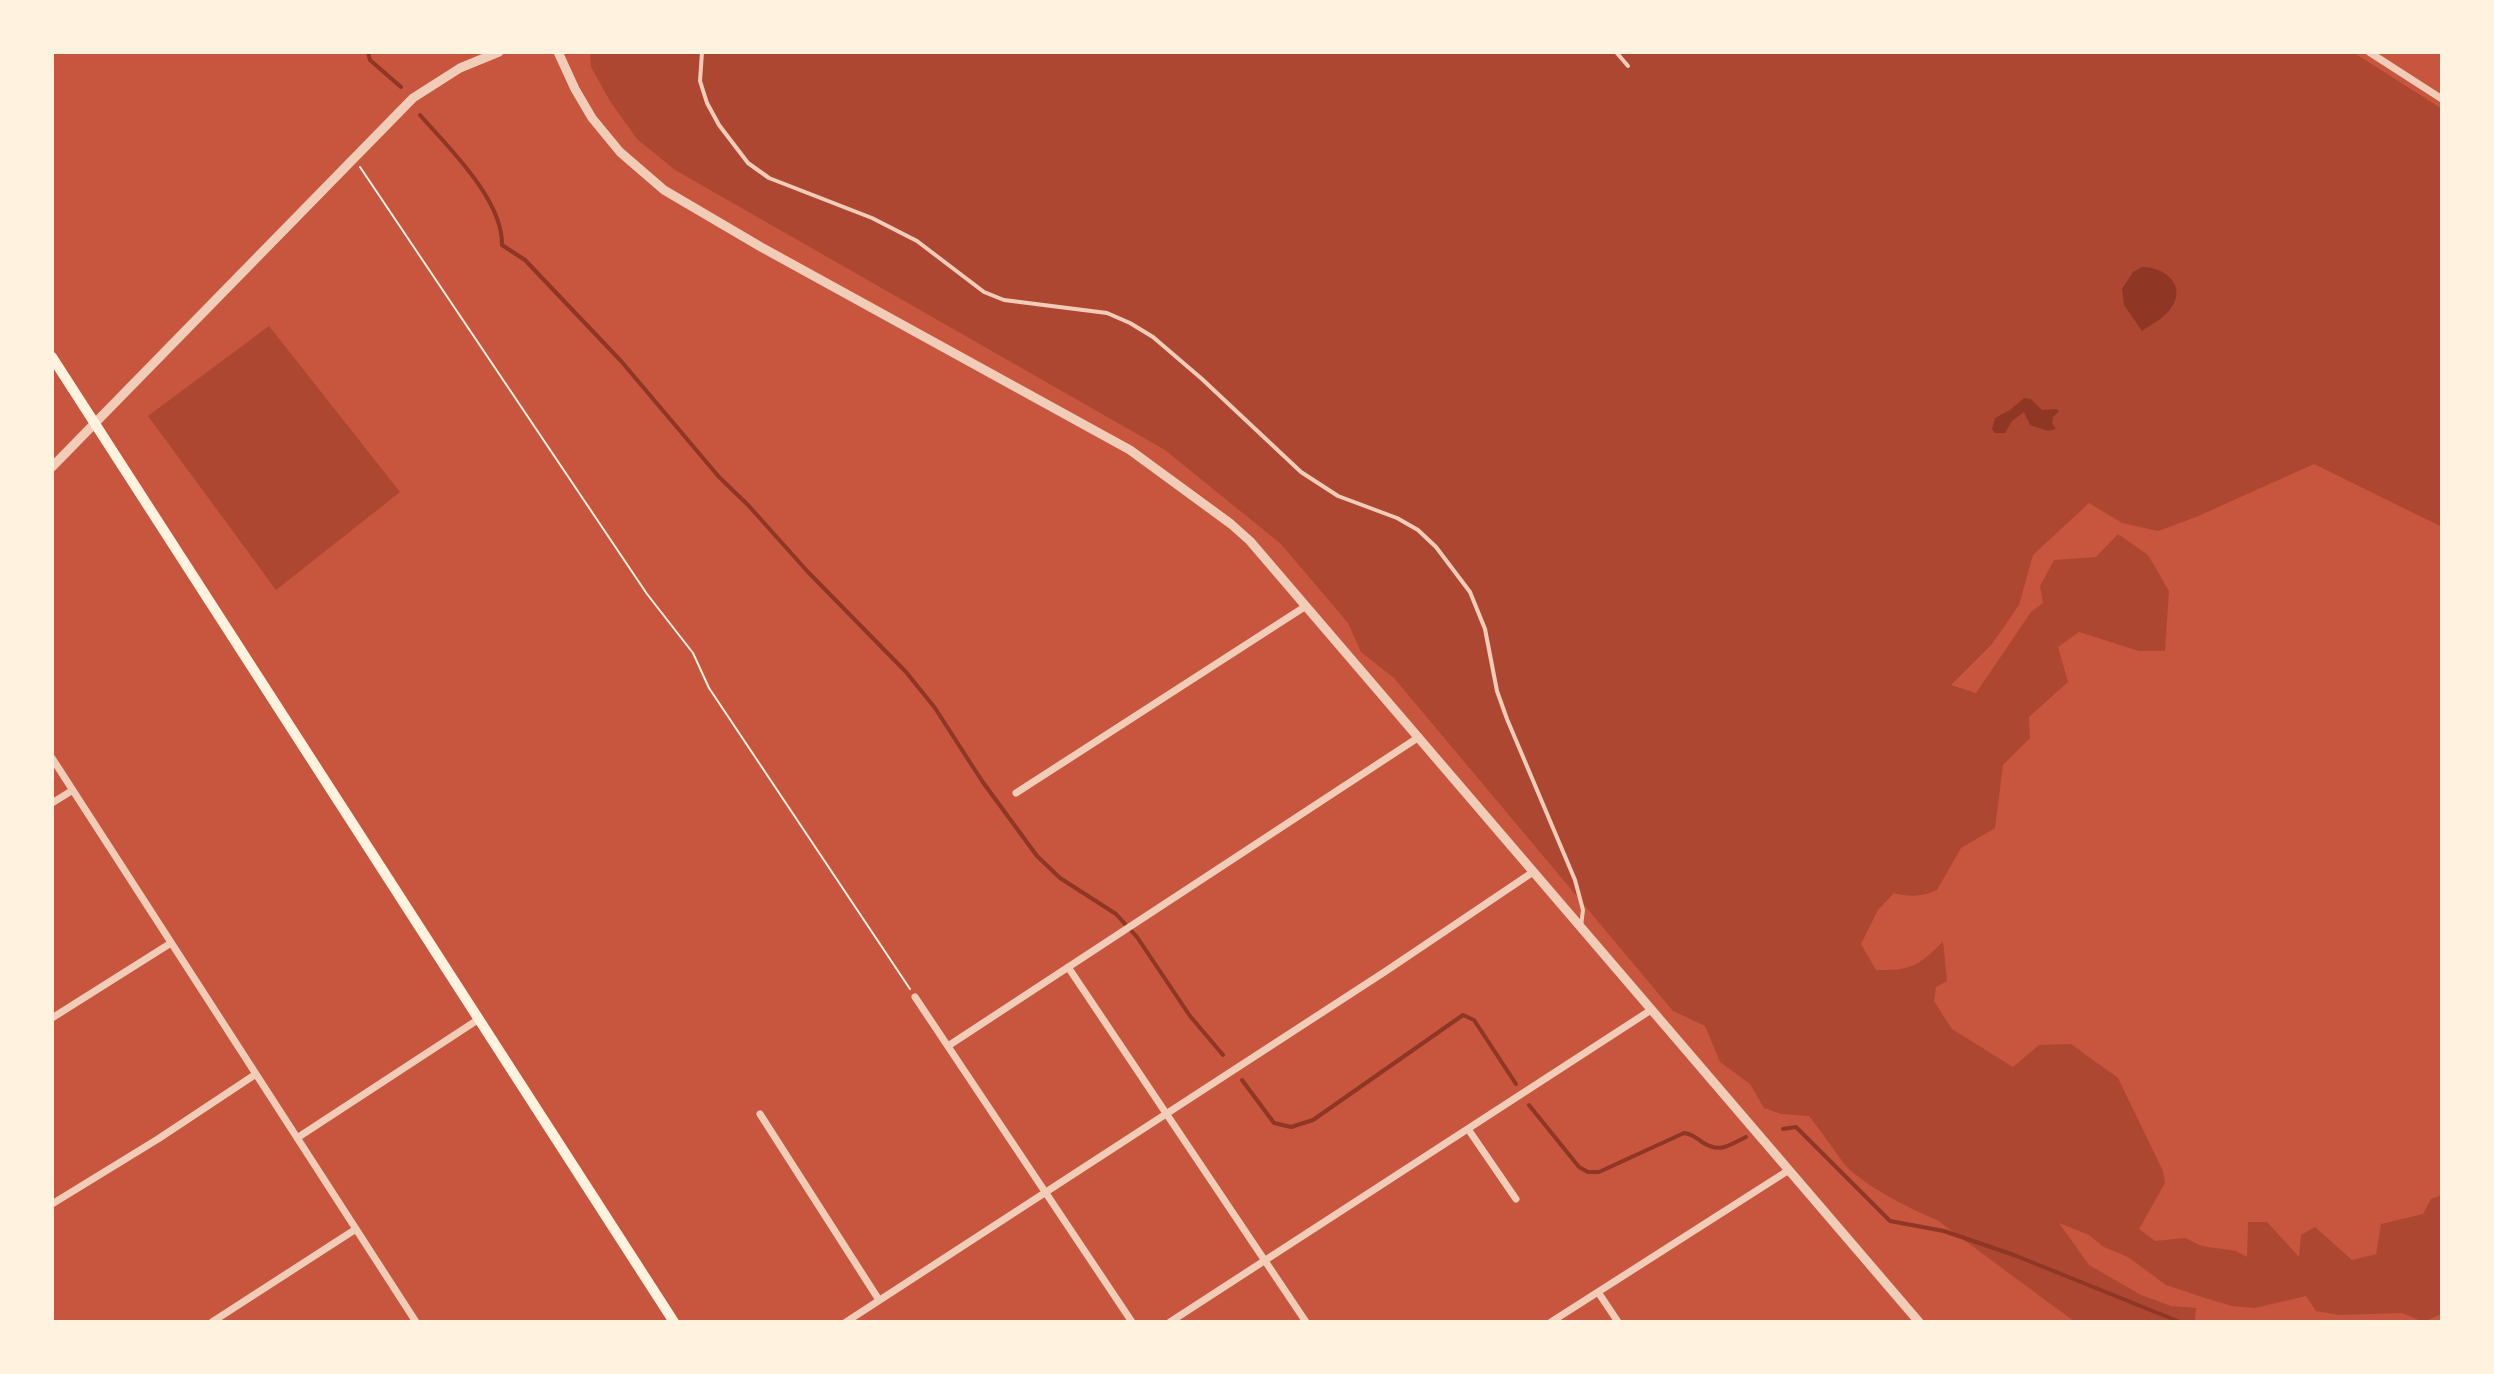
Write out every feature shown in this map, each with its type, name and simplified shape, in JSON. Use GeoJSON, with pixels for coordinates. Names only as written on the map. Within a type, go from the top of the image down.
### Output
{"type":"FeatureCollection","features":[{"type":"Feature","properties":{"kind":"main road"},"geometry":{"type":"LineString","coordinates":[[52,357],[674,1322]]}},
{"type":"Feature","properties":{"kind":"street"},"geometry":{"type":"LineString","coordinates":[[52,467],[413,98],[460,68],[499,52]]}},
{"type":"Feature","properties":{"kind":"street"},"geometry":{"type":"LineString","coordinates":[[558,52],[592,118],[620,152],[664,190],[761,247],[1130,450],[1250,541],[1919,1322]]}},
{"type":"Feature","properties":{"kind":"street"},"geometry":{"type":"LineString","coordinates":[[2369,52],[2442,99]]}},
{"type":"Feature","properties":{"kind":"street"},"geometry":{"type":"LineString","coordinates":[[1016,793],[1306,606]]}},
{"type":"Feature","properties":{"kind":"street"},"geometry":{"type":"LineString","coordinates":[[948,1046],[1419,737]]}},
{"type":"Feature","properties":{"kind":"street"},"geometry":{"type":"LineString","coordinates":[[52,758],[416,1322]]}},
{"type":"Feature","properties":{"kind":"street"},"geometry":{"type":"LineString","coordinates":[[52,803],[73,790]]}},
{"type":"Feature","properties":{"kind":"street"},"geometry":{"type":"LineString","coordinates":[[846,1322],[1533,872]]}},
{"type":"Feature","properties":{"kind":"street"},"geometry":{"type":"LineString","coordinates":[[52,1018],[171,943]]}},
{"type":"Feature","properties":{"kind":"street"},"geometry":{"type":"LineString","coordinates":[[1068,967],[1306,1322]]}},
{"type":"Feature","properties":{"kind":"street"},"geometry":{"type":"LineString","coordinates":[[915,997],[1132,1322]]}},
{"type":"Feature","properties":{"kind":"street"},"geometry":{"type":"LineString","coordinates":[[1170,1322],[1651,1010]]}},
{"type":"Feature","properties":{"kind":"street"},"geometry":{"type":"LineString","coordinates":[[297,1138],[479,1019]]}},
{"type":"Feature","properties":{"kind":"street"},"geometry":{"type":"LineString","coordinates":[[52,1204],[256,1074]]}},
{"type":"Feature","properties":{"kind":"street"},"geometry":{"type":"LineString","coordinates":[[760,1114],[879,1300]]}},
{"type":"Feature","properties":{"kind":"street"},"geometry":{"type":"LineString","coordinates":[[1468,1129],[1516,1199]]}},
{"type":"Feature","properties":{"kind":"street"},"geometry":{"type":"LineString","coordinates":[[1551,1322],[1789,1170]]}},
{"type":"Feature","properties":{"kind":"street"},"geometry":{"type":"LineString","coordinates":[[212,1322],[356,1229]]}},
{"type":"Feature","properties":{"kind":"street"},"geometry":{"type":"LineString","coordinates":[[1598,1292],[1618,1322]]}},
{"type":"Feature","properties":{"kind":"lane"},"geometry":{"type":"LineString","coordinates":[[702,52],[700,81],[707,103],[719,125],[748,163],[769,178],[872,218],[917,241],[984,292],[1004,300],[1107,313],[1130,323],[1153,337],[1301,472],[1338,496],[1397,518],[1418,530],[1436,547],[1470,592],[1485,629],[1497,691],[1507,719],[1575,880],[1583,910],[1580,927]]}},
{"type":"Feature","properties":{"kind":"lane"},"geometry":{"type":"LineString","coordinates":[[1616,52],[1628,66]]}},
{"type":"Feature","properties":{"kind":"path"},"geometry":{"type":"LineString","coordinates":[[354,158],[638,581],[693,653],[709,688],[915,997]]}},
{"type":"Feature","properties":{"kind":"shaded area"},"geometry":{"type":"Polygon","coordinates":[[[590,52],[2353,52],[2442,109],[2442,527],[2314,464],[2158,531],[2122,523],[2089,503],[2033,555],[2019,605],[1992,644],[1951,685],[1976,693],[2031,612],[2043,603],[2040,586],[2054,560],[2096,557],[2118,534],[2148,555],[2169,591],[2165,651],[2139,651],[2079,632],[2058,647],[2068,682],[2029,717],[2030,738],[2003,765],[1995,828],[1961,848],[1937,890],[1916,896],[1894,893],[1878,910],[1861,944],[1876,970],[1887,970],[1913,965],[1943,941],[1947,981],[1936,987],[1934,1001],[1952,1029],[2013,1067],[2039,1045],[2071,1044],[2118,1078],[2163,1171],[2165,1183],[2139,1229],[2155,1241],[2185,1238],[2202,1246],[2236,1251],[2247,1257],[2248,1222],[2267,1222],[2299,1257],[2301,1235],[2315,1227],[2352,1260],[2376,1254],[2381,1224],[2423,1214],[2431,1199],[2442,1195],[2442,1314],[2423,1322],[2402,1313],[2339,1315],[2316,1311],[2306,1296],[2255,1308],[2232,1306],[2166,1285],[2128,1257],[2104,1247],[2089,1235],[2059,1223],[2089,1265],[2141,1295],[2171,1306],[2196,1308],[2195,1322],[2075,1322],[1937,1220],[1872,1187],[1842,1161],[1809,1116],[1781,1114],[1764,1108],[1750,1084],[1720,1062],[1705,1026],[1673,1011],[1394,678],[1361,652],[1348,623],[1281,544],[1165,450],[675,170],[637,139],[591,67],[590,52]]]}},
{"type":"Feature","properties":{"kind":"shaded area"},"geometry":{"type":"Polygon","coordinates":[[[2142,267],[2167,275],[2173,281],[2176,295],[2168,312],[2142,331],[2124,305],[2122,289],[2133,272],[2142,267]]]}},
{"type":"Feature","properties":{"kind":"shaded area"},"geometry":{"type":"Polygon","coordinates":[[[269,326],[400,492],[276,590],[148,416],[269,326]]]}},
{"type":"Feature","properties":{"kind":"shaded area"},"geometry":{"type":"Polygon","coordinates":[[[2024,398],[2031,399],[2042,410],[2057,409],[2059,411],[2052,423],[2056,429],[2048,431],[2030,425],[2024,412],[2012,421],[2005,433],[1995,433],[1992,429],[1995,418],[2024,398]]]}},
{"type":"Feature","properties":{"kind":"waterway"},"geometry":{"type":"LineString","coordinates":[[368,52],[370,60],[401,87]]}},
{"type":"Feature","properties":{"kind":"waterway"},"geometry":{"type":"LineString","coordinates":[[420,115],[484,193],[494,210],[502,245],[525,260],[621,361],[719,477],[906,672],[935,708],[982,781],[1037,856],[1060,878],[1116,914],[1137,937],[1190,1016],[1223,1055]]}},
{"type":"Feature","properties":{"kind":"waterway"},"geometry":{"type":"LineString","coordinates":[[1242,1080],[1274,1123],[1291,1127],[1313,1120],[1463,1015],[1474,1020],[1516,1084]]}},
{"type":"Feature","properties":{"kind":"waterway"},"geometry":{"type":"LineString","coordinates":[[1529,1105],[1579,1167],[1588,1172],[1599,1172],[1684,1133],[1708,1146],[1719,1148],[1746,1137]]}},
{"type":"Feature","properties":{"kind":"waterway"},"geometry":{"type":"LineString","coordinates":[[1783,1129],[1796,1127],[1890,1221],[1944,1231],[2014,1255],[2180,1322]]}}]}
